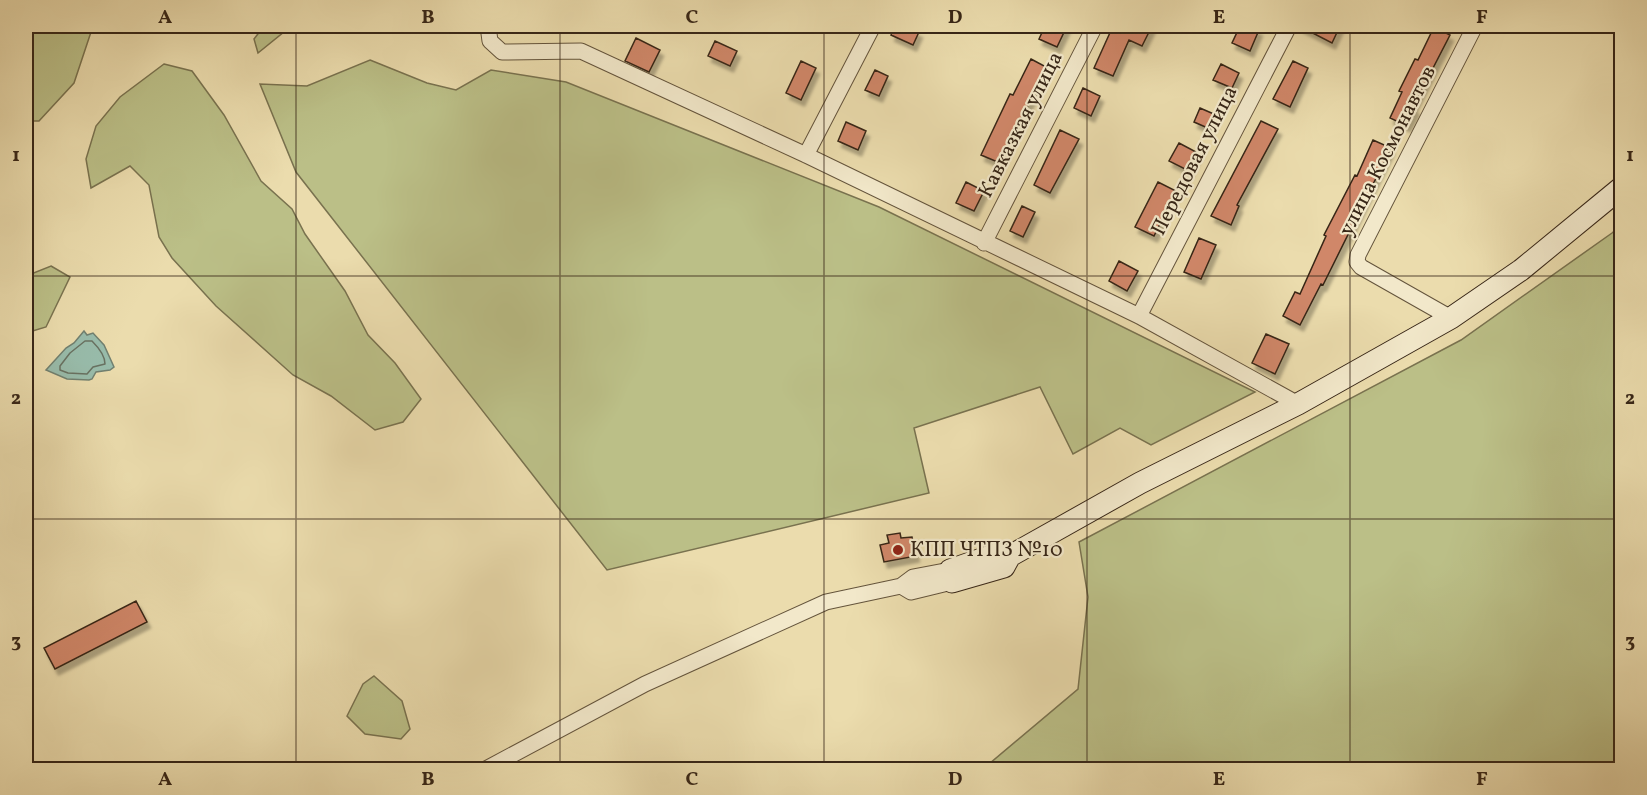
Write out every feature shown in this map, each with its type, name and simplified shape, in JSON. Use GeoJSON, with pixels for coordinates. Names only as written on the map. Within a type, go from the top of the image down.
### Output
{"type":"FeatureCollection","features":[{"type":"Feature","properties":{"kind":"street"},"geometry":{"type":"LineString","coordinates":[[488,26],[490,41],[502,52],[581,51],[1139,316],[1298,404]]}},
{"type":"Feature","properties":{"kind":"street"},"geometry":{"type":"LineString","coordinates":[[806,156],[873,26]]}},
{"type":"Feature","properties":{"kind":"street","name":"Кавказкая улица"},"geometry":{"type":"LineString","coordinates":[[984,243],[1095,26]]}},
{"type":"Feature","properties":{"kind":"street","name":"Передовая улица"},"geometry":{"type":"LineString","coordinates":[[1139,316],[1289,26]]}},
{"type":"Feature","properties":{"kind":"street","name":"улица Космонавтов"},"geometry":{"type":"LineString","coordinates":[[1451,318],[1361,267],[1357,262],[1358,255],[1475,26]]}},
{"type":"Feature","properties":{"kind":"street"},"geometry":{"type":"LineString","coordinates":[[484,770],[645,684],[826,602],[901,586],[911,592],[951,576],[1004,567],[1010,556],[1140,483],[1298,404],[1451,318],[1521,270],[1622,187]]}},
{"type":"Feature","properties":{"kind":"green space"},"geometry":{"type":"Polygon","coordinates":[[[26,26],[93,26],[74,83],[39,121],[26,121],[26,26]]]}},
{"type":"Feature","properties":{"kind":"green space"},"geometry":{"type":"Polygon","coordinates":[[[264,26],[327,26],[284,32],[258,53],[254,39],[264,26]]]}},
{"type":"Feature","properties":{"kind":"green space"},"geometry":{"type":"Polygon","coordinates":[[[370,60],[427,83],[456,90],[491,70],[566,82],[879,207],[1255,392],[1151,445],[1120,428],[1073,454],[1040,387],[914,428],[929,493],[607,570],[296,172],[260,84],[307,86],[370,60]]]}},
{"type":"Feature","properties":{"kind":"green space"},"geometry":{"type":"Polygon","coordinates":[[[164,64],[192,71],[224,115],[261,181],[292,209],[305,234],[345,291],[368,335],[395,363],[421,399],[403,422],[375,430],[331,396],[293,375],[216,306],[172,258],[159,237],[149,185],[130,166],[91,188],[86,159],[96,126],[120,97],[164,64]]]}},
{"type":"Feature","properties":{"kind":"green space"},"geometry":{"type":"Polygon","coordinates":[[[1621,225],[1621,769],[983,769],[1078,689],[1088,597],[1079,542],[1461,340],[1621,225]]]}},
{"type":"Feature","properties":{"kind":"green space"},"geometry":{"type":"Polygon","coordinates":[[[51,266],[70,277],[46,327],[26,333],[26,276],[51,266]]]}},
{"type":"Feature","properties":{"kind":"green space"},"geometry":{"type":"Polygon","coordinates":[[[374,676],[402,701],[410,729],[401,739],[365,734],[347,716],[363,684],[374,676]]]}},
{"type":"Feature","properties":{"kind":"water"},"geometry":{"type":"Polygon","coordinates":[[[84,331],[87,335],[93,333],[104,345],[114,367],[110,370],[96,372],[89,380],[67,379],[46,370],[66,348],[74,343],[84,331]]]}},
{"type":"Feature","properties":{"kind":"building"},"geometry":{"type":"Polygon","coordinates":[[[895,26],[905,26],[919,32],[913,45],[891,35],[895,26]]]}},
{"type":"Feature","properties":{"kind":"building"},"geometry":{"type":"Polygon","coordinates":[[[1045,26],[1067,26],[1057,47],[1039,39],[1045,26]]]}},
{"type":"Feature","properties":{"kind":"building"},"geometry":{"type":"Polygon","coordinates":[[[1113,26],[1152,26],[1142,46],[1129,40],[1113,76],[1094,68],[1113,26]]]}},
{"type":"Feature","properties":{"kind":"building"},"geometry":{"type":"Polygon","coordinates":[[[1240,26],[1249,26],[1259,30],[1250,51],[1232,43],[1240,26]]]}},
{"type":"Feature","properties":{"kind":"building"},"geometry":{"type":"Polygon","coordinates":[[[1299,26],[1340,26],[1332,43],[1299,26]]]}},
{"type":"Feature","properties":{"kind":"building"},"geometry":{"type":"Polygon","coordinates":[[[1434,27],[1450,35],[1413,107],[1416,109],[1407,126],[1390,118],[1402,92],[1399,91],[1434,27]]]}},
{"type":"Feature","properties":{"kind":"building"},"geometry":{"type":"Polygon","coordinates":[[[636,38],[660,50],[649,72],[625,61],[636,38]]]}},
{"type":"Feature","properties":{"kind":"building"},"geometry":{"type":"Polygon","coordinates":[[[715,41],[737,51],[730,66],[708,56],[715,41]]]}},
{"type":"Feature","properties":{"kind":"building"},"geometry":{"type":"Polygon","coordinates":[[[1031,59],[1048,68],[1017,124],[1000,163],[981,155],[1010,94],[1013,95],[1031,59]]]}},
{"type":"Feature","properties":{"kind":"building"},"geometry":{"type":"Polygon","coordinates":[[[801,61],[816,68],[801,100],[786,93],[801,61]]]}},
{"type":"Feature","properties":{"kind":"building"},"geometry":{"type":"Polygon","coordinates":[[[1293,61],[1308,68],[1290,107],[1273,99],[1293,61]]]}},
{"type":"Feature","properties":{"kind":"building"},"geometry":{"type":"Polygon","coordinates":[[[1221,64],[1239,73],[1232,88],[1213,80],[1221,64]]]}},
{"type":"Feature","properties":{"kind":"building"},"geometry":{"type":"Polygon","coordinates":[[[875,70],[888,76],[879,96],[865,90],[875,70]]]}},
{"type":"Feature","properties":{"kind":"building"},"geometry":{"type":"Polygon","coordinates":[[[1083,88],[1100,96],[1091,116],[1074,108],[1083,88]]]}},
{"type":"Feature","properties":{"kind":"building"},"geometry":{"type":"Polygon","coordinates":[[[1200,108],[1216,115],[1210,129],[1194,122],[1200,108]]]}},
{"type":"Feature","properties":{"kind":"building"},"geometry":{"type":"Polygon","coordinates":[[[1261,121],[1278,129],[1237,205],[1239,206],[1231,225],[1211,216],[1261,121]]]}},
{"type":"Feature","properties":{"kind":"building"},"geometry":{"type":"Polygon","coordinates":[[[846,122],[866,131],[858,150],[838,141],[846,122]]]}},
{"type":"Feature","properties":{"kind":"building"},"geometry":{"type":"Polygon","coordinates":[[[1060,130],[1079,139],[1050,193],[1034,185],[1060,130]]]}},
{"type":"Feature","properties":{"kind":"building"},"geometry":{"type":"Polygon","coordinates":[[[1373,140],[1391,148],[1323,285],[1321,284],[1300,325],[1283,316],[1295,292],[1300,294],[1326,236],[1324,235],[1355,175],[1357,176],[1373,140]]]}},
{"type":"Feature","properties":{"kind":"building"},"geometry":{"type":"Polygon","coordinates":[[[1179,143],[1198,153],[1189,171],[1169,161],[1179,143]]]}},
{"type":"Feature","properties":{"kind":"building"},"geometry":{"type":"Polygon","coordinates":[[[966,182],[984,191],[974,211],[956,203],[966,182]]]}},
{"type":"Feature","properties":{"kind":"building"},"geometry":{"type":"Polygon","coordinates":[[[1158,182],[1176,191],[1154,236],[1135,227],[1158,182]]]}},
{"type":"Feature","properties":{"kind":"building"},"geometry":{"type":"Polygon","coordinates":[[[1022,206],[1035,212],[1023,237],[1010,231],[1022,206]]]}},
{"type":"Feature","properties":{"kind":"building"},"geometry":{"type":"Polygon","coordinates":[[[1199,238],[1216,245],[1201,279],[1184,272],[1199,238]]]}},
{"type":"Feature","properties":{"kind":"building"},"geometry":{"type":"Polygon","coordinates":[[[1119,261],[1138,271],[1127,291],[1109,281],[1119,261]]]}},
{"type":"Feature","properties":{"kind":"building"},"geometry":{"type":"Polygon","coordinates":[[[1266,334],[1289,344],[1275,374],[1252,363],[1266,334]]]}},
{"type":"Feature","properties":{"kind":"building","name":"КПП ЧТПЗ №10"},"geometry":{"type":"Polygon","coordinates":[[[900,533],[901,538],[912,537],[916,556],[884,562],[880,545],[889,543],[887,535],[900,533]]]}},
{"type":"Feature","properties":{"kind":"building"},"geometry":{"type":"Polygon","coordinates":[[[136,601],[147,622],[55,669],[44,648],[136,601]]]}},
{"type":"Feature","properties":{"kind":"place","name":"КПП ЧТПЗ №10"},"geometry":{"type":"Point","coordinates":[898,550]}}]}
